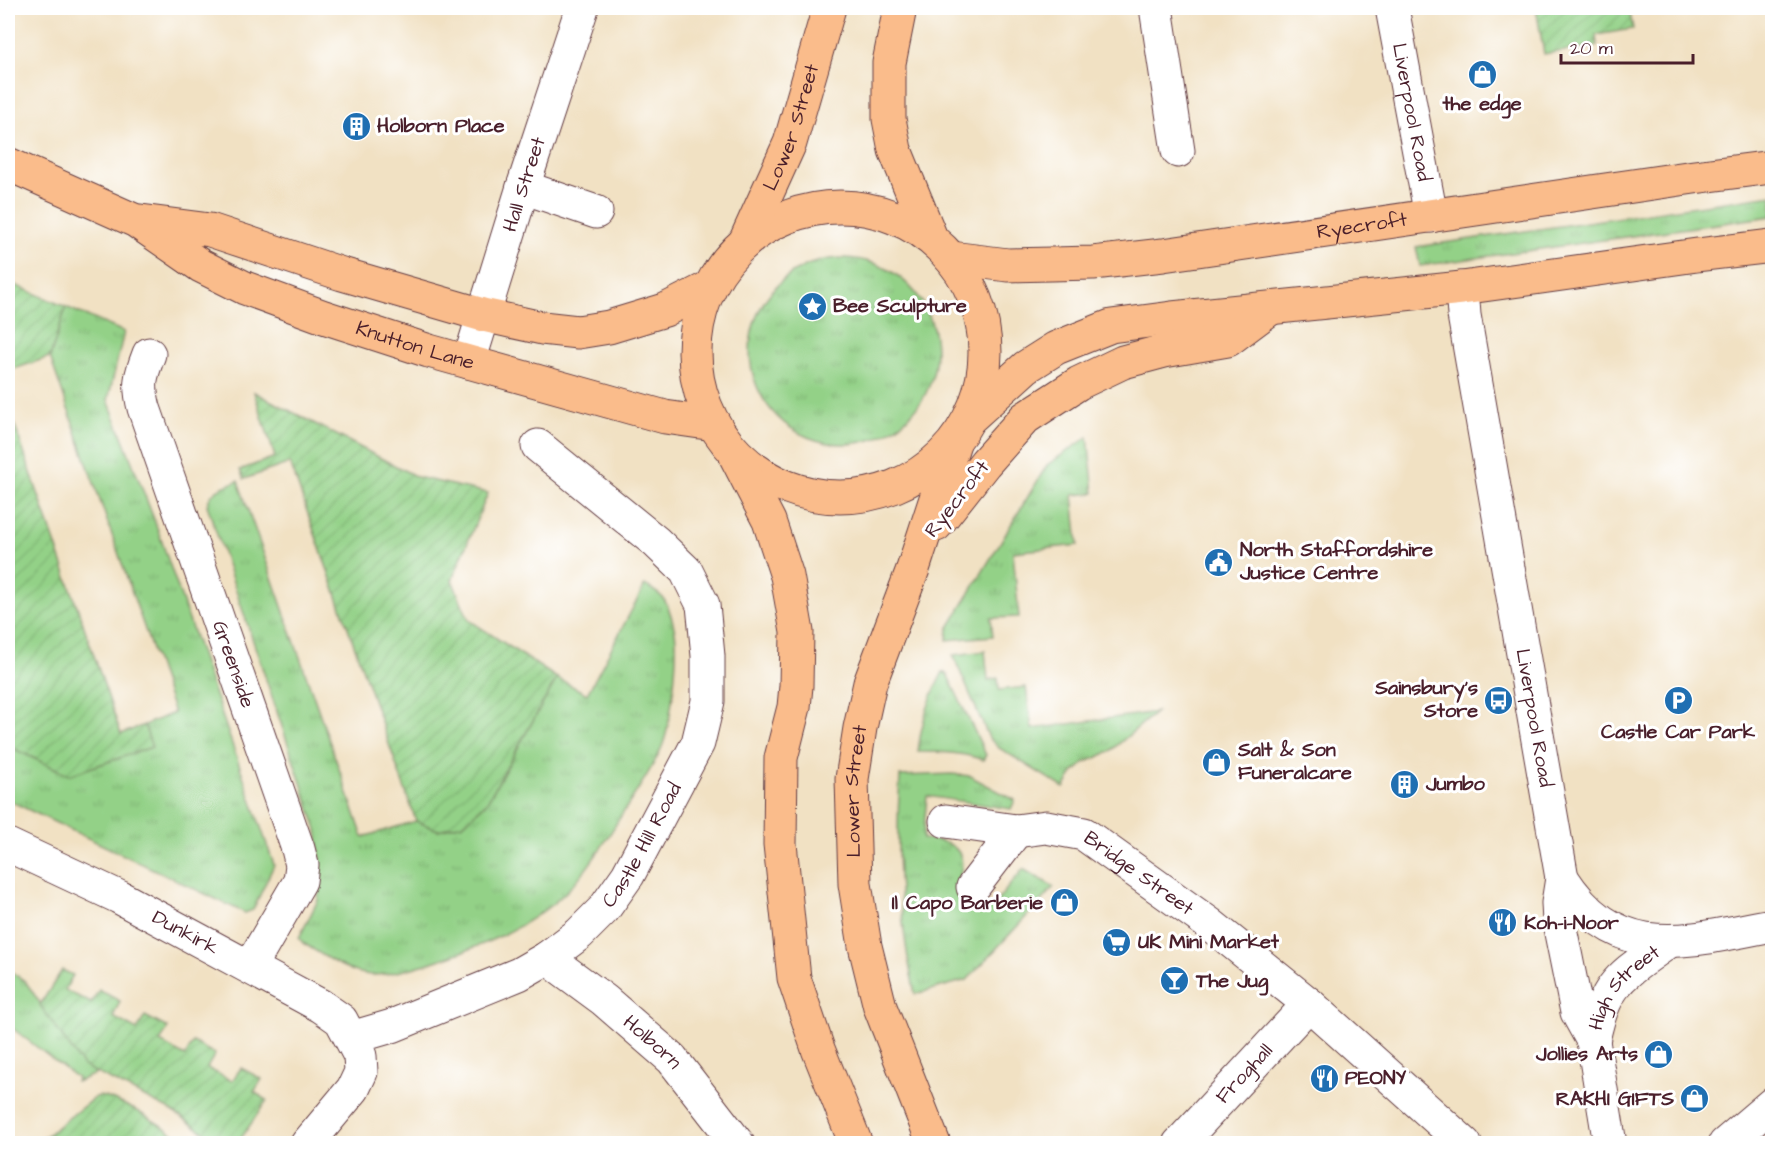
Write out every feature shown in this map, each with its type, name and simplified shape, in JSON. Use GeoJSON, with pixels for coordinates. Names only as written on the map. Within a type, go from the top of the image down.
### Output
{"type":"FeatureCollection","features":[{"type":"Feature","properties":{"kind":"main road","name":"Lower Street"},"geometry":{"type":"LineString","coordinates":[[745,242],[790,143],[829,8]]}},
{"type":"Feature","properties":{"kind":"main road"},"geometry":{"type":"LineString","coordinates":[[900,8],[889,63],[889,119],[895,150],[941,248]]}},
{"type":"Feature","properties":{"kind":"main road","name":"Knutton Lane"},"geometry":{"type":"LineString","coordinates":[[8,164],[136,221],[201,266],[245,288],[373,334],[665,417],[722,436]]}},
{"type":"Feature","properties":{"kind":"main road","name":"Ryecroft"},"geometry":{"type":"LineString","coordinates":[[941,248],[1008,265],[1093,263],[1163,255],[1773,167]]}},
{"type":"Feature","properties":{"kind":"main road"},"geometry":{"type":"LineString","coordinates":[[856,1143],[818,1049],[794,978],[780,844],[781,758],[794,707],[796,686],[797,632],[787,576],[769,522],[702,398],[695,342],[700,313],[710,287],[725,263],[745,242],[769,225],[795,214],[823,208],[851,207],[880,212],[906,222],[941,248]]}},
{"type":"Feature","properties":{"kind":"main road","name":"Knutton Lane"},"geometry":{"type":"LineString","coordinates":[[136,221],[210,230],[342,274],[483,315],[542,328],[578,332],[609,327],[665,310],[710,287]]}},
{"type":"Feature","properties":{"kind":"main road"},"geometry":{"type":"LineString","coordinates":[[722,436],[752,467],[776,482],[802,492],[858,496],[886,489],[912,478],[935,461],[963,429],[1026,367],[1056,348],[1111,326],[1462,288],[1773,246]]}},
{"type":"Feature","properties":{"kind":"main road","name":"Lower Street"},"geometry":{"type":"LineString","coordinates":[[934,1143],[880,1007],[865,946],[855,884],[852,779],[870,683],[963,429],[981,391],[985,334],[979,307],[967,281],[941,248]]}},
{"type":"Feature","properties":{"kind":"main road","name":"Ryecroft"},"geometry":{"type":"LineString","coordinates":[[921,544],[985,463],[1025,418],[1079,383],[1123,362],[1164,351],[1228,340],[1273,307]]}},
{"type":"Feature","properties":{"kind":"street","name":"Hall Street"},"geometry":{"type":"LineString","coordinates":[[469,362],[582,8]]}},
{"type":"Feature","properties":{"kind":"street"},"geometry":{"type":"LineString","coordinates":[[1158,8],[1156,14],[1178,151]]}},
{"type":"Feature","properties":{"kind":"street","name":"Liverpool Road"},"geometry":{"type":"LineString","coordinates":[[1392,8],[1431,216]]}},
{"type":"Feature","properties":{"kind":"street"},"geometry":{"type":"LineString","coordinates":[[523,187],[596,212]]}},
{"type":"Feature","properties":{"kind":"street","name":"Liverpool Road"},"geometry":{"type":"LineString","coordinates":[[1462,288],[1464,315],[1562,878],[1558,903],[1559,922],[1577,1012],[1593,1041],[1610,1143]]}},
{"type":"Feature","properties":{"kind":"street","name":"Greenside"},"geometry":{"type":"LineString","coordinates":[[149,354],[142,373],[140,389],[144,408],[302,865],[300,881],[250,967]]}},
{"type":"Feature","properties":{"kind":"street","name":"Castle Hill Road"},"geometry":{"type":"LineString","coordinates":[[351,1038],[392,1026],[519,974],[547,958],[579,934],[604,909],[628,875],[698,743],[708,701],[708,656],[703,605],[687,571],[656,542],[538,446]]}},
{"type":"Feature","properties":{"kind":"street","name":"Bridge Street"},"geometry":{"type":"LineString","coordinates":[[946,821],[1016,831],[1046,827],[1084,834],[1210,926],[1309,1004],[1466,1143]]}},
{"type":"Feature","properties":{"kind":"street"},"geometry":{"type":"LineString","coordinates":[[973,887],[1016,831]]}},
{"type":"Feature","properties":{"kind":"street","name":"Dunkirk"},"geometry":{"type":"LineString","coordinates":[[8,845],[119,897],[250,967],[341,1020],[351,1038]]}},
{"type":"Feature","properties":{"kind":"street"},"geometry":{"type":"LineString","coordinates":[[1562,878],[1575,898],[1594,917],[1607,926],[1626,934],[1648,939],[1668,942],[1701,939],[1773,925]]}},
{"type":"Feature","properties":{"kind":"street","name":"High Street"},"geometry":{"type":"LineString","coordinates":[[1593,1041],[1598,1016],[1612,988],[1632,968],[1668,942]]}},
{"type":"Feature","properties":{"kind":"street","name":"Holborn"},"geometry":{"type":"LineString","coordinates":[[547,958],[604,1000],[672,1059],[738,1143]]}},
{"type":"Feature","properties":{"kind":"street","name":"Froghall"},"geometry":{"type":"LineString","coordinates":[[1179,1143],[1309,1004]]}},
{"type":"Feature","properties":{"kind":"street"},"geometry":{"type":"LineString","coordinates":[[308,1143],[353,1089],[361,1072],[360,1056],[351,1038]]}},
{"type":"Feature","properties":{"kind":"street"},"geometry":{"type":"LineString","coordinates":[[1725,1143],[1773,1104]]}},
{"type":"Feature","properties":{"kind":"green space"},"geometry":{"type":"Polygon","coordinates":[[[1536,8],[1595,8],[1596,10],[1629,8],[1633,29],[1596,35],[1597,46],[1544,54],[1536,8]]]}},
{"type":"Feature","properties":{"kind":"green space"},"geometry":{"type":"Polygon","coordinates":[[[1772,195],[1772,216],[1420,266],[1416,247],[1772,195]]]}},
{"type":"Feature","properties":{"kind":"green space"},"geometry":{"type":"Polygon","coordinates":[[[843,258],[879,265],[909,285],[929,315],[936,351],[929,387],[909,417],[879,437],[843,444],[807,437],[777,417],[757,387],[750,351],[757,315],[777,285],[807,265],[843,258]]]}},
{"type":"Feature","properties":{"kind":"green space"},"geometry":{"type":"Polygon","coordinates":[[[8,282],[66,307],[50,357],[8,371],[8,282]]]}},
{"type":"Feature","properties":{"kind":"green space"},"geometry":{"type":"Polygon","coordinates":[[[66,307],[124,332],[108,400],[154,519],[274,865],[253,910],[245,913],[8,800],[8,746],[69,775],[151,747],[144,725],[174,713],[50,357],[66,307]]]}},
{"type":"Feature","properties":{"kind":"green space"},"geometry":{"type":"Polygon","coordinates":[[[254,392],[417,477],[488,493],[452,580],[469,620],[557,678],[487,802],[463,824],[438,830],[416,821],[290,463],[244,479],[240,470],[275,457],[254,392]]]}},
{"type":"Feature","properties":{"kind":"green space"},"geometry":{"type":"Polygon","coordinates":[[[8,406],[121,734],[144,725],[152,747],[69,775],[8,746],[8,406]]]}},
{"type":"Feature","properties":{"kind":"green space"},"geometry":{"type":"Polygon","coordinates":[[[1088,437],[1094,493],[1073,495],[1078,545],[1013,552],[1019,617],[991,618],[993,636],[947,640],[948,629],[1047,465],[1088,437]]]}},
{"type":"Feature","properties":{"kind":"green space"},"geometry":{"type":"Polygon","coordinates":[[[238,481],[363,837],[416,821],[438,830],[463,824],[487,802],[557,678],[587,694],[645,585],[663,598],[675,632],[676,657],[671,709],[661,749],[644,781],[590,864],[566,892],[535,917],[463,952],[406,970],[379,975],[363,974],[345,968],[303,943],[299,938],[318,900],[321,866],[317,830],[207,505],[215,492],[238,481]]]}},
{"type":"Feature","properties":{"kind":"green space"},"geometry":{"type":"Polygon","coordinates":[[[985,651],[988,680],[998,678],[999,690],[1026,687],[1032,729],[1156,712],[1109,752],[1084,763],[1073,773],[1064,788],[999,748],[989,738],[953,655],[985,651]]]}},
{"type":"Feature","properties":{"kind":"green space"},"geometry":{"type":"Polygon","coordinates":[[[943,672],[947,674],[986,755],[983,760],[943,752],[918,752],[926,711],[943,672]]]}},
{"type":"Feature","properties":{"kind":"green space"},"geometry":{"type":"Polygon","coordinates":[[[952,774],[970,776],[1015,800],[1011,809],[927,796],[923,839],[942,842],[956,849],[962,862],[958,882],[992,907],[1023,869],[1054,887],[967,980],[915,994],[905,940],[898,858],[900,776],[952,774]]]}},
{"type":"Feature","properties":{"kind":"green space"},"geometry":{"type":"Polygon","coordinates":[[[8,970],[25,981],[83,1065],[98,1073],[76,1082],[77,1078],[8,1025],[8,992],[13,986],[8,982],[8,970]]]}},
{"type":"Feature","properties":{"kind":"green space"},"geometry":{"type":"Polygon","coordinates":[[[62,970],[73,975],[65,990],[91,1003],[99,990],[120,1001],[113,1017],[137,1030],[145,1016],[168,1028],[160,1042],[185,1056],[193,1042],[215,1054],[207,1068],[232,1081],[241,1068],[262,1079],[254,1092],[267,1100],[238,1143],[221,1143],[170,1110],[83,1066],[40,1005],[62,970]]]}},
{"type":"Feature","properties":{"kind":"green space"},"geometry":{"type":"Polygon","coordinates":[[[99,1096],[130,1107],[181,1138],[177,1144],[37,1143],[99,1096]]]}},
{"type":"Feature","properties":{"kind":"place","name":"the edge"},"geometry":{"type":"Point","coordinates":[1482,74]}},
{"type":"Feature","properties":{"kind":"place","name":"Holborn Place"},"geometry":{"type":"Point","coordinates":[356,126]}},
{"type":"Feature","properties":{"kind":"place","name":"Bee Sculpture"},"geometry":{"type":"Point","coordinates":[812,306]}},
{"type":"Feature","properties":{"kind":"place","name":"North Staffordshire Justice Centre"},"geometry":{"type":"Point","coordinates":[1219,562]}},
{"type":"Feature","properties":{"kind":"place","name":"Sainsbury's Store"},"geometry":{"type":"Point","coordinates":[1499,700]}},
{"type":"Feature","properties":{"kind":"place","name":"Castle Car Park"},"geometry":{"type":"Point","coordinates":[1678,701]}},
{"type":"Feature","properties":{"kind":"place","name":"Salt & Son Funeralcare"},"geometry":{"type":"Point","coordinates":[1217,762]}},
{"type":"Feature","properties":{"kind":"place","name":"Jumbo"},"geometry":{"type":"Point","coordinates":[1405,784]}},
{"type":"Feature","properties":{"kind":"place","name":"Il Capo Barberie"},"geometry":{"type":"Point","coordinates":[1064,903]}},
{"type":"Feature","properties":{"kind":"place","name":"Koh-i-Noor"},"geometry":{"type":"Point","coordinates":[1503,923]}},
{"type":"Feature","properties":{"kind":"place","name":"UK Mini Market"},"geometry":{"type":"Point","coordinates":[1117,942]}},
{"type":"Feature","properties":{"kind":"place","name":"The Jug"},"geometry":{"type":"Point","coordinates":[1175,981]}},
{"type":"Feature","properties":{"kind":"place","name":"Jollies Arts"},"geometry":{"type":"Point","coordinates":[1659,1054]}},
{"type":"Feature","properties":{"kind":"place","name":"PEONY"},"geometry":{"type":"Point","coordinates":[1324,1078]}},
{"type":"Feature","properties":{"kind":"place","name":"RAKHI GIFTS"},"geometry":{"type":"Point","coordinates":[1695,1099]}}]}
